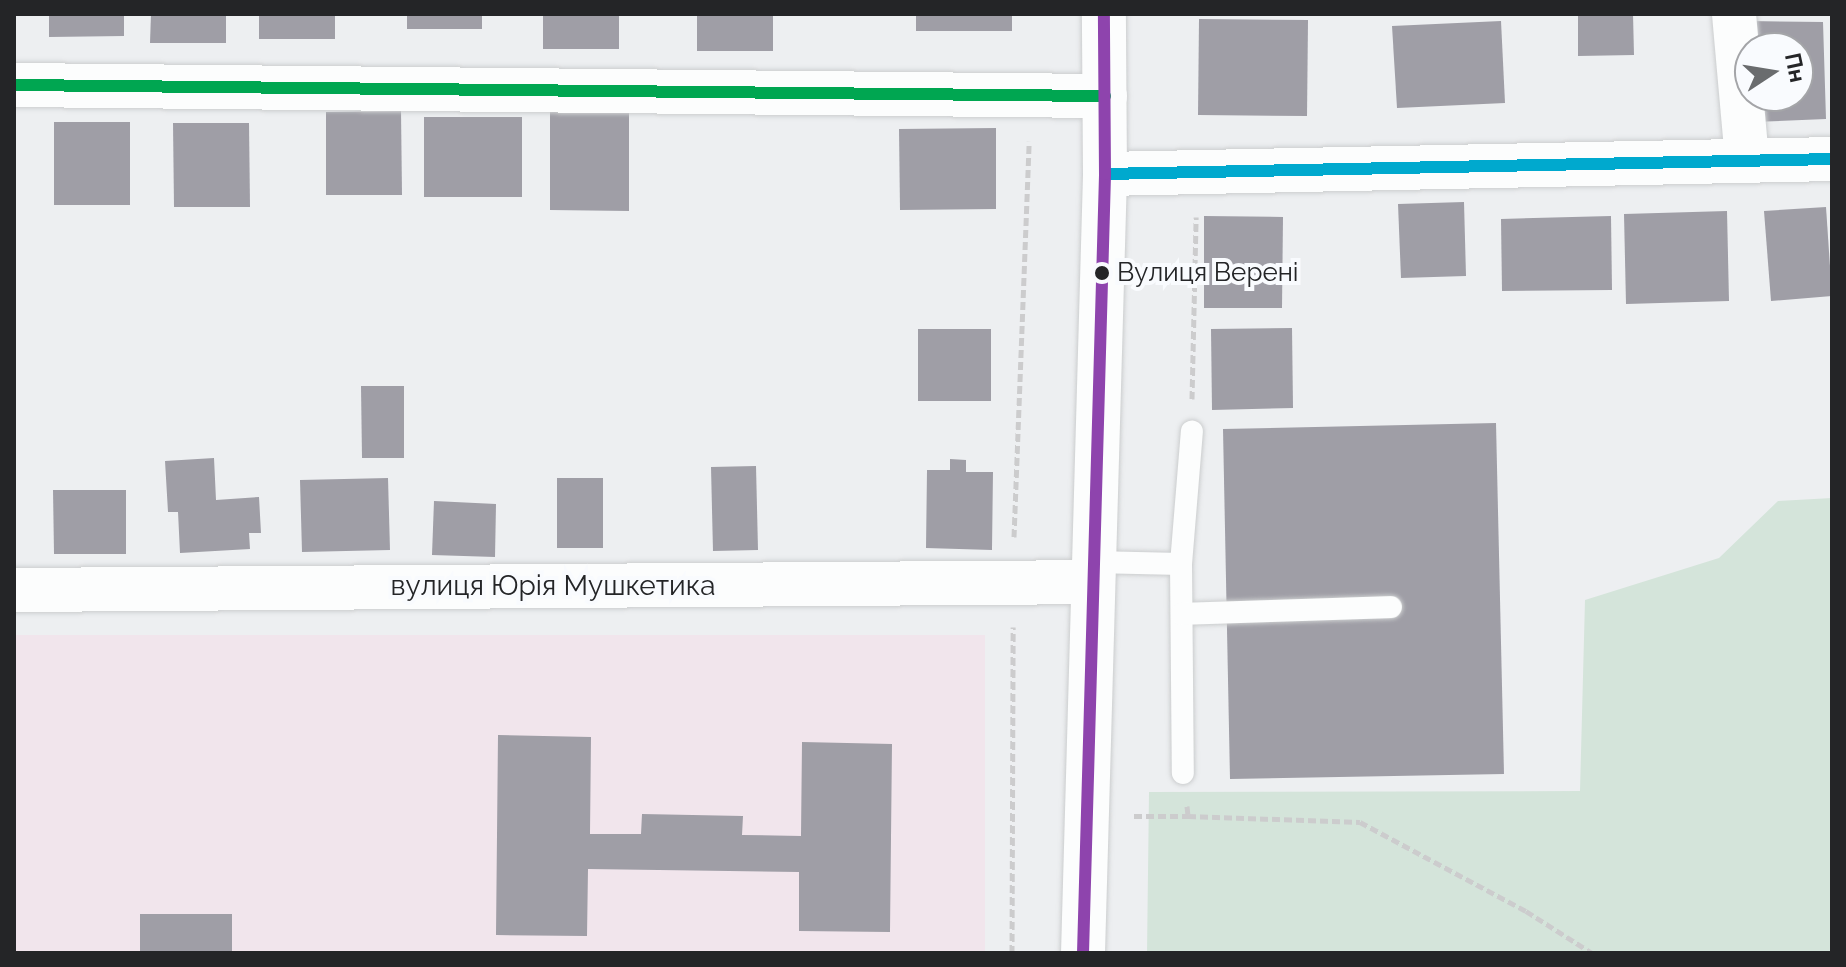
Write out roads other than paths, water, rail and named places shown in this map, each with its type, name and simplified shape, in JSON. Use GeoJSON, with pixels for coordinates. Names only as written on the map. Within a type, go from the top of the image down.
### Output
{"type":"FeatureCollection","features":[{"type":"Feature","properties":{"kind":"street"},"geometry":{"type":"LineString","coordinates":[[1083,953],[1105,174],[1104,14]]}},
{"type":"Feature","properties":{"kind":"street"},"geometry":{"type":"LineString","coordinates":[[1734,14],[1747,160]]}},
{"type":"Feature","properties":{"kind":"street"},"geometry":{"type":"LineString","coordinates":[[14,85],[1105,96]]}},
{"type":"Feature","properties":{"kind":"street"},"geometry":{"type":"LineString","coordinates":[[1105,174],[1832,159]]}},
{"type":"Feature","properties":{"kind":"street","name":"вулиця Юрія Мушкетика"},"geometry":{"type":"LineString","coordinates":[[14,590],[1013,583],[1093,572]]}},
{"type":"Feature","properties":{"kind":"lane"},"geometry":{"type":"LineString","coordinates":[[1183,773],[1181,564],[1192,431]]}},
{"type":"Feature","properties":{"kind":"lane"},"geometry":{"type":"LineString","coordinates":[[1093,572],[1181,564]]}},
{"type":"Feature","properties":{"kind":"lane"},"geometry":{"type":"LineString","coordinates":[[1182,614],[1391,607]]}},
{"type":"Feature","properties":{"kind":"place","name":"Вулиця Верені"},"geometry":{"type":"Point","coordinates":[1102,273]}}]}
